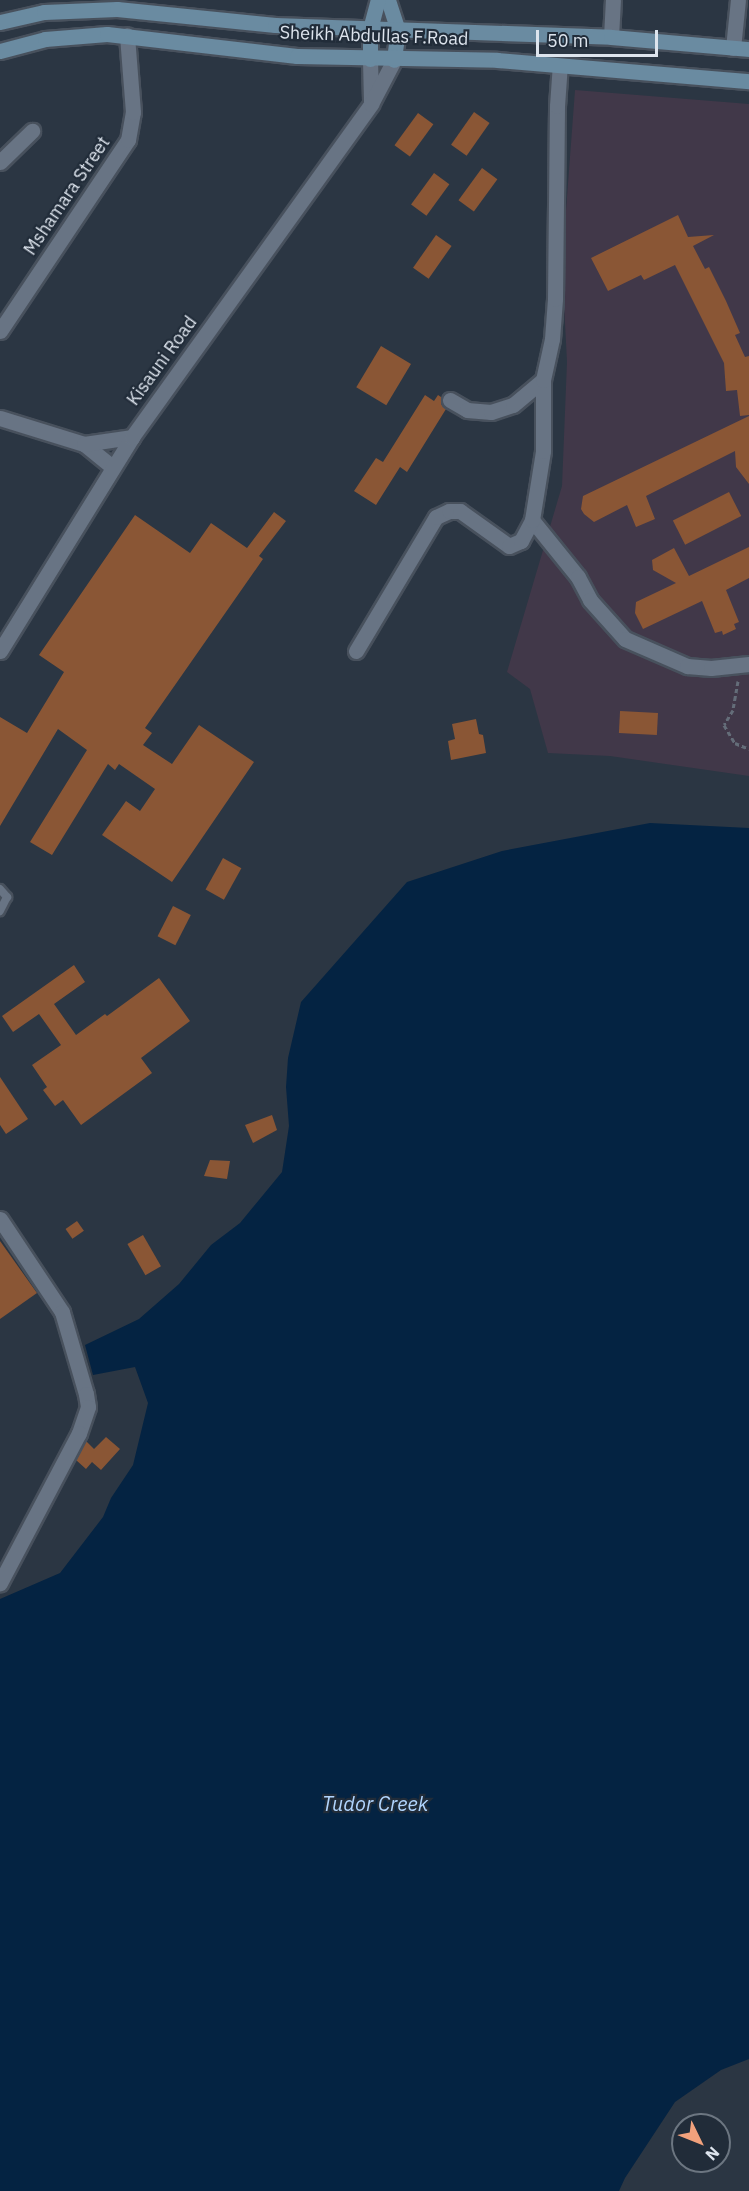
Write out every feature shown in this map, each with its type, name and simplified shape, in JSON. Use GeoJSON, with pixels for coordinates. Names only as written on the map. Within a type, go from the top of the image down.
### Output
{"type":"FeatureCollection","features":[{"type":"Feature","properties":{"kind":"main road"},"geometry":{"type":"LineString","coordinates":[[370,59],[370,29],[378,0]]}},
{"type":"Feature","properties":{"kind":"main road"},"geometry":{"type":"LineString","coordinates":[[388,0],[398,30],[394,60]]}},
{"type":"Feature","properties":{"kind":"main road","name":"Sheikh Abdullas F.Road"},"geometry":{"type":"LineString","coordinates":[[0,22],[44,12],[117,9],[275,25],[610,37],[741,49]]}},
{"type":"Feature","properties":{"kind":"main road","name":"Sheikh Abdullas F.Road"},"geometry":{"type":"LineString","coordinates":[[0,51],[45,39],[85,34],[127,35],[297,56],[394,60],[497,60],[748,83]]}},
{"type":"Feature","properties":{"kind":"street"},"geometry":{"type":"LineString","coordinates":[[610,37],[613,0]]}},
{"type":"Feature","properties":{"kind":"street"},"geometry":{"type":"LineString","coordinates":[[738,0],[741,49]]}},
{"type":"Feature","properties":{"kind":"street","name":"Mshamara Street"},"geometry":{"type":"LineString","coordinates":[[0,331],[128,140],[133,112],[127,35]]}},
{"type":"Feature","properties":{"kind":"street"},"geometry":{"type":"LineString","coordinates":[[370,59],[371,104]]}},
{"type":"Feature","properties":{"kind":"street","name":"Kisauni Road"},"geometry":{"type":"LineString","coordinates":[[0,651],[132,437],[371,104],[394,60]]}},
{"type":"Feature","properties":{"kind":"street"},"geometry":{"type":"LineString","coordinates":[[356,651],[436,517],[449,511],[460,511],[509,546],[521,541],[532,520],[543,452],[543,380],[552,339],[555,299],[557,106],[560,67]]}},
{"type":"Feature","properties":{"kind":"street"},"geometry":{"type":"LineString","coordinates":[[0,162],[32,130]]}},
{"type":"Feature","properties":{"kind":"street"},"geometry":{"type":"LineString","coordinates":[[450,400],[467,410],[491,412],[513,405],[543,380]]}},
{"type":"Feature","properties":{"kind":"street"},"geometry":{"type":"LineString","coordinates":[[0,418],[84,444],[112,467]]}},
{"type":"Feature","properties":{"kind":"street"},"geometry":{"type":"LineString","coordinates":[[84,444],[132,437]]}},
{"type":"Feature","properties":{"kind":"street"},"geometry":{"type":"LineString","coordinates":[[532,520],[578,577],[590,600],[609,624],[625,639],[687,666],[711,668],[745,664]]}},
{"type":"Feature","properties":{"kind":"street"},"geometry":{"type":"LineString","coordinates":[[0,1219],[62,1312],[88,1407],[79,1433],[0,1583]]}},
{"type":"Feature","properties":{"kind":"lane"},"geometry":{"type":"LineString","coordinates":[[0,889],[7,897],[0,911]]}},
{"type":"Feature","properties":{"kind":"path"},"geometry":{"type":"LineString","coordinates":[[745,664],[733,710],[724,725],[735,743],[749,749]]}},
{"type":"Feature","properties":{"kind":"shaded area"},"geometry":{"type":"Polygon","coordinates":[[[575,90],[749,104],[749,776],[610,756],[548,753],[530,689],[507,672],[562,486],[567,362],[562,264],[575,90]]]}},
{"type":"Feature","properties":{"kind":"water","name":"Tudor Creek"},"geometry":{"type":"Polygon","coordinates":[[[650,823],[749,828],[749,2059],[721,2070],[675,2102],[625,2178],[619,2191],[0,2191],[0,1599],[60,1573],[103,1517],[111,1498],[133,1465],[148,1403],[135,1367],[93,1375],[85,1345],[139,1319],[179,1284],[211,1245],[240,1223],[282,1172],[289,1126],[286,1087],[288,1058],[301,1002],[407,882],[502,851],[650,823]]]}},
{"type":"Feature","properties":{"kind":"building"},"geometry":{"type":"Polygon","coordinates":[[[474,112],[490,123],[467,156],[451,145],[474,112]]]}},
{"type":"Feature","properties":{"kind":"building"},"geometry":{"type":"Polygon","coordinates":[[[418,113],[433,124],[410,157],[394,145],[418,113]]]}},
{"type":"Feature","properties":{"kind":"building"},"geometry":{"type":"Polygon","coordinates":[[[482,168],[497,179],[474,212],[458,200],[482,168]]]}},
{"type":"Feature","properties":{"kind":"building"},"geometry":{"type":"Polygon","coordinates":[[[434,173],[449,184],[426,216],[411,205],[434,173]]]}},
{"type":"Feature","properties":{"kind":"building"},"geometry":{"type":"Polygon","coordinates":[[[678,215],[688,237],[714,235],[693,246],[705,269],[709,267],[740,333],[735,335],[745,357],[749,356],[749,415],[740,416],[737,390],[726,391],[724,363],[675,265],[644,280],[641,275],[608,291],[591,258],[678,215]]]}},
{"type":"Feature","properties":{"kind":"building"},"geometry":{"type":"Polygon","coordinates":[[[436,235],[452,246],[429,279],[413,268],[436,235]]]}},
{"type":"Feature","properties":{"kind":"building"},"geometry":{"type":"Polygon","coordinates":[[[381,346],[411,364],[386,405],[356,387],[381,346]]]}},
{"type":"Feature","properties":{"kind":"building"},"geometry":{"type":"Polygon","coordinates":[[[425,395],[434,401],[438,395],[441,397],[441,404],[446,409],[407,472],[400,467],[376,505],[354,491],[376,458],[383,462],[425,395]]]}},
{"type":"Feature","properties":{"kind":"building"},"geometry":{"type":"Polygon","coordinates":[[[749,416],[749,484],[736,467],[735,451],[646,496],[655,519],[636,527],[627,505],[594,522],[581,509],[583,496],[749,416]]]}},
{"type":"Feature","properties":{"kind":"building"},"geometry":{"type":"Polygon","coordinates":[[[729,492],[741,516],[685,545],[673,521],[729,492]]]}},
{"type":"Feature","properties":{"kind":"building"},"geometry":{"type":"Polygon","coordinates":[[[274,512],[286,521],[259,556],[263,559],[145,728],[152,733],[143,745],[172,764],[199,725],[254,762],[172,882],[102,835],[126,801],[140,811],[155,789],[119,764],[115,770],[108,764],[52,855],[30,842],[87,750],[58,729],[0,826],[0,717],[27,733],[64,672],[39,655],[135,515],[190,553],[211,523],[247,548],[274,512]]]}},
{"type":"Feature","properties":{"kind":"building"},"geometry":{"type":"Polygon","coordinates":[[[749,547],[749,578],[726,590],[739,622],[734,624],[736,629],[723,635],[722,631],[715,633],[702,601],[643,629],[635,613],[636,602],[676,583],[653,570],[652,560],[674,548],[689,576],[749,547]]]}},
{"type":"Feature","properties":{"kind":"building"},"geometry":{"type":"Polygon","coordinates":[[[620,711],[658,713],[657,735],[619,733],[620,711]]]}},
{"type":"Feature","properties":{"kind":"building"},"geometry":{"type":"Polygon","coordinates":[[[476,719],[479,734],[483,735],[486,753],[451,760],[448,741],[455,739],[452,724],[476,719]]]}},
{"type":"Feature","properties":{"kind":"building"},"geometry":{"type":"Polygon","coordinates":[[[223,858],[241,868],[224,900],[206,889],[223,858]]]}},
{"type":"Feature","properties":{"kind":"building"},"geometry":{"type":"Polygon","coordinates":[[[173,906],[191,915],[175,945],[158,936],[173,906]]]}},
{"type":"Feature","properties":{"kind":"building"},"geometry":{"type":"Polygon","coordinates":[[[74,965],[85,982],[54,1004],[76,1035],[105,1014],[107,1016],[159,978],[190,1021],[141,1058],[152,1073],[81,1125],[63,1100],[55,1106],[43,1090],[47,1087],[32,1065],[61,1045],[39,1014],[13,1032],[2,1016],[74,965]]]}},
{"type":"Feature","properties":{"kind":"building"},"geometry":{"type":"Polygon","coordinates":[[[0,1077],[28,1119],[6,1134],[0,1125],[0,1077]]]}},
{"type":"Feature","properties":{"kind":"building"},"geometry":{"type":"Polygon","coordinates":[[[272,1115],[277,1130],[253,1143],[245,1125],[272,1115]]]}},
{"type":"Feature","properties":{"kind":"building"},"geometry":{"type":"Polygon","coordinates":[[[210,1160],[230,1161],[227,1179],[204,1176],[210,1160]]]}},
{"type":"Feature","properties":{"kind":"building"},"geometry":{"type":"Polygon","coordinates":[[[77,1221],[84,1231],[72,1239],[66,1229],[77,1221]]]}},
{"type":"Feature","properties":{"kind":"building"},"geometry":{"type":"Polygon","coordinates":[[[143,1235],[161,1266],[145,1275],[127,1244],[143,1235]]]}},
{"type":"Feature","properties":{"kind":"building"},"geometry":{"type":"Polygon","coordinates":[[[0,1241],[37,1293],[0,1319],[0,1241]]]}},
{"type":"Feature","properties":{"kind":"building"},"geometry":{"type":"Polygon","coordinates":[[[106,1437],[120,1449],[101,1470],[92,1462],[86,1469],[76,1460],[86,1441],[94,1449],[106,1437]]]}}]}
